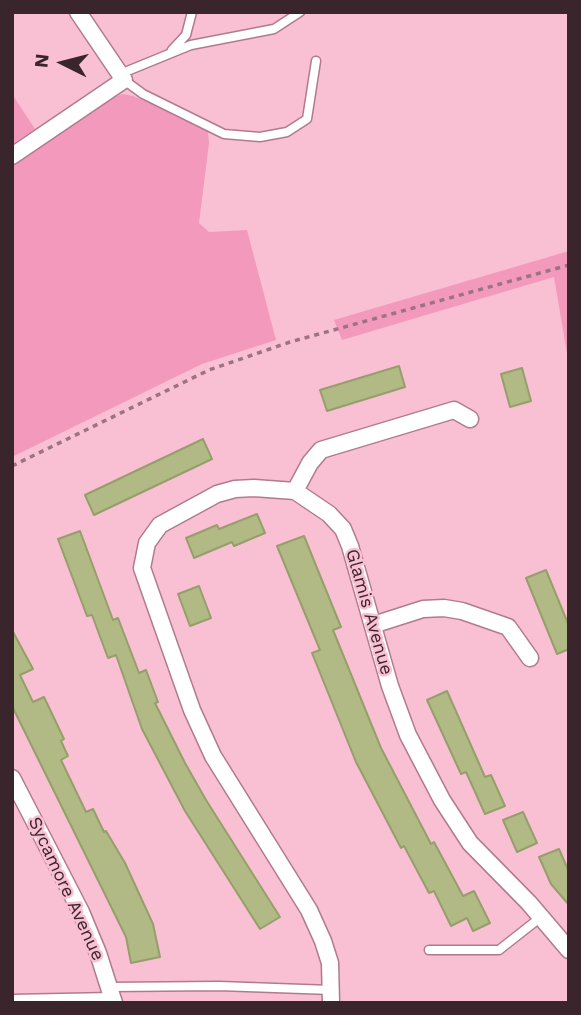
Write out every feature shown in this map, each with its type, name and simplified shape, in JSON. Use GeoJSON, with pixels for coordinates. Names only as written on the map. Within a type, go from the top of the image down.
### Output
{"type":"FeatureCollection","features":[{"type":"Feature","properties":{"kind":"street"},"geometry":{"type":"LineString","coordinates":[[12,156],[122,77],[78,12]]}},
{"type":"Feature","properties":{"kind":"street"},"geometry":{"type":"LineString","coordinates":[[295,491],[310,463],[321,450],[454,410],[470,419]]}},
{"type":"Feature","properties":{"kind":"street","name":"Glamis Avenue"},"geometry":{"type":"LineString","coordinates":[[331,996],[330,963],[309,909],[213,756],[169,650],[142,568],[147,543],[160,525],[217,494],[235,489],[295,491],[329,514],[343,529],[390,686],[408,734],[442,800],[470,843],[569,950]]}},
{"type":"Feature","properties":{"kind":"street"},"geometry":{"type":"LineString","coordinates":[[373,625],[424,609],[462,611],[508,628],[530,658]]}},
{"type":"Feature","properties":{"kind":"street","name":"Sycamore Avenue"},"geometry":{"type":"LineString","coordinates":[[12,778],[80,912],[98,953],[112,996]]}},
{"type":"Feature","properties":{"kind":"lane"},"geometry":{"type":"LineString","coordinates":[[170,52],[186,35],[192,12]]}},
{"type":"Feature","properties":{"kind":"lane"},"geometry":{"type":"LineString","coordinates":[[300,12],[274,29],[191,45],[170,52],[122,77],[143,94],[224,134],[260,137],[287,132],[307,119],[316,61]]}},
{"type":"Feature","properties":{"kind":"lane"},"geometry":{"type":"LineString","coordinates":[[429,950],[499,950],[541,917]]}},
{"type":"Feature","properties":{"kind":"lane"},"geometry":{"type":"LineString","coordinates":[[12,999],[112,996],[219,986],[331,996]]}},
{"type":"Feature","properties":{"kind":"path"},"geometry":{"type":"LineString","coordinates":[[12,466],[209,370],[290,342],[569,265]]}},
{"type":"Feature","properties":{"kind":"shaded area"},"geometry":{"type":"Polygon","coordinates":[[[12,94],[35,129],[12,144],[12,94]]]}},
{"type":"Feature","properties":{"kind":"shaded area"},"geometry":{"type":"Polygon","coordinates":[[[122,94],[133,96],[204,126],[208,132],[199,223],[209,232],[247,230],[276,340],[202,364],[12,457],[12,163],[122,94]]]}},
{"type":"Feature","properties":{"kind":"shaded area"},"geometry":{"type":"Polygon","coordinates":[[[569,251],[569,365],[554,277],[342,340],[334,320],[569,251]]]}},
{"type":"Feature","properties":{"kind":"building"},"geometry":{"type":"Polygon","coordinates":[[[399,366],[405,387],[327,411],[320,390],[399,366]]]}},
{"type":"Feature","properties":{"kind":"building"},"geometry":{"type":"Polygon","coordinates":[[[522,368],[531,401],[510,407],[501,374],[522,368]]]}},
{"type":"Feature","properties":{"kind":"building"},"geometry":{"type":"Polygon","coordinates":[[[203,439],[212,459],[94,515],[85,495],[203,439]]]}},
{"type":"Feature","properties":{"kind":"building"},"geometry":{"type":"Polygon","coordinates":[[[257,514],[265,533],[234,546],[232,542],[194,558],[186,538],[217,525],[219,529],[257,514]]]}},
{"type":"Feature","properties":{"kind":"building"},"geometry":{"type":"Polygon","coordinates":[[[80,531],[113,620],[118,618],[139,673],[146,670],[158,702],[155,703],[185,763],[280,917],[260,929],[185,811],[142,729],[116,655],[108,658],[92,615],[87,616],[58,539],[80,531]]]}},
{"type":"Feature","properties":{"kind":"building"},"geometry":{"type":"Polygon","coordinates":[[[304,536],[341,627],[333,630],[381,748],[431,844],[434,842],[463,896],[474,891],[490,923],[473,931],[467,918],[451,926],[434,891],[429,893],[404,846],[401,848],[356,762],[312,653],[320,650],[277,546],[304,536]]]}},
{"type":"Feature","properties":{"kind":"building"},"geometry":{"type":"Polygon","coordinates":[[[546,570],[569,626],[569,649],[557,654],[526,578],[546,570]]]}},
{"type":"Feature","properties":{"kind":"building"},"geometry":{"type":"Polygon","coordinates":[[[199,586],[211,618],[190,626],[178,594],[199,586]]]}},
{"type":"Feature","properties":{"kind":"building"},"geometry":{"type":"Polygon","coordinates":[[[12,630],[33,669],[20,675],[33,702],[44,697],[64,739],[61,741],[68,756],[61,760],[86,812],[93,809],[104,832],[106,831],[125,863],[153,924],[160,957],[131,963],[126,937],[12,706],[12,630]]]}},
{"type":"Feature","properties":{"kind":"building"},"geometry":{"type":"Polygon","coordinates":[[[447,691],[485,777],[491,775],[505,806],[485,814],[466,772],[461,774],[427,700],[447,691]]]}},
{"type":"Feature","properties":{"kind":"building"},"geometry":{"type":"Polygon","coordinates":[[[523,812],[537,843],[517,852],[503,820],[523,812]]]}},
{"type":"Feature","properties":{"kind":"building"},"geometry":{"type":"Polygon","coordinates":[[[559,849],[569,872],[569,905],[551,884],[539,857],[559,849]]]}}]}
